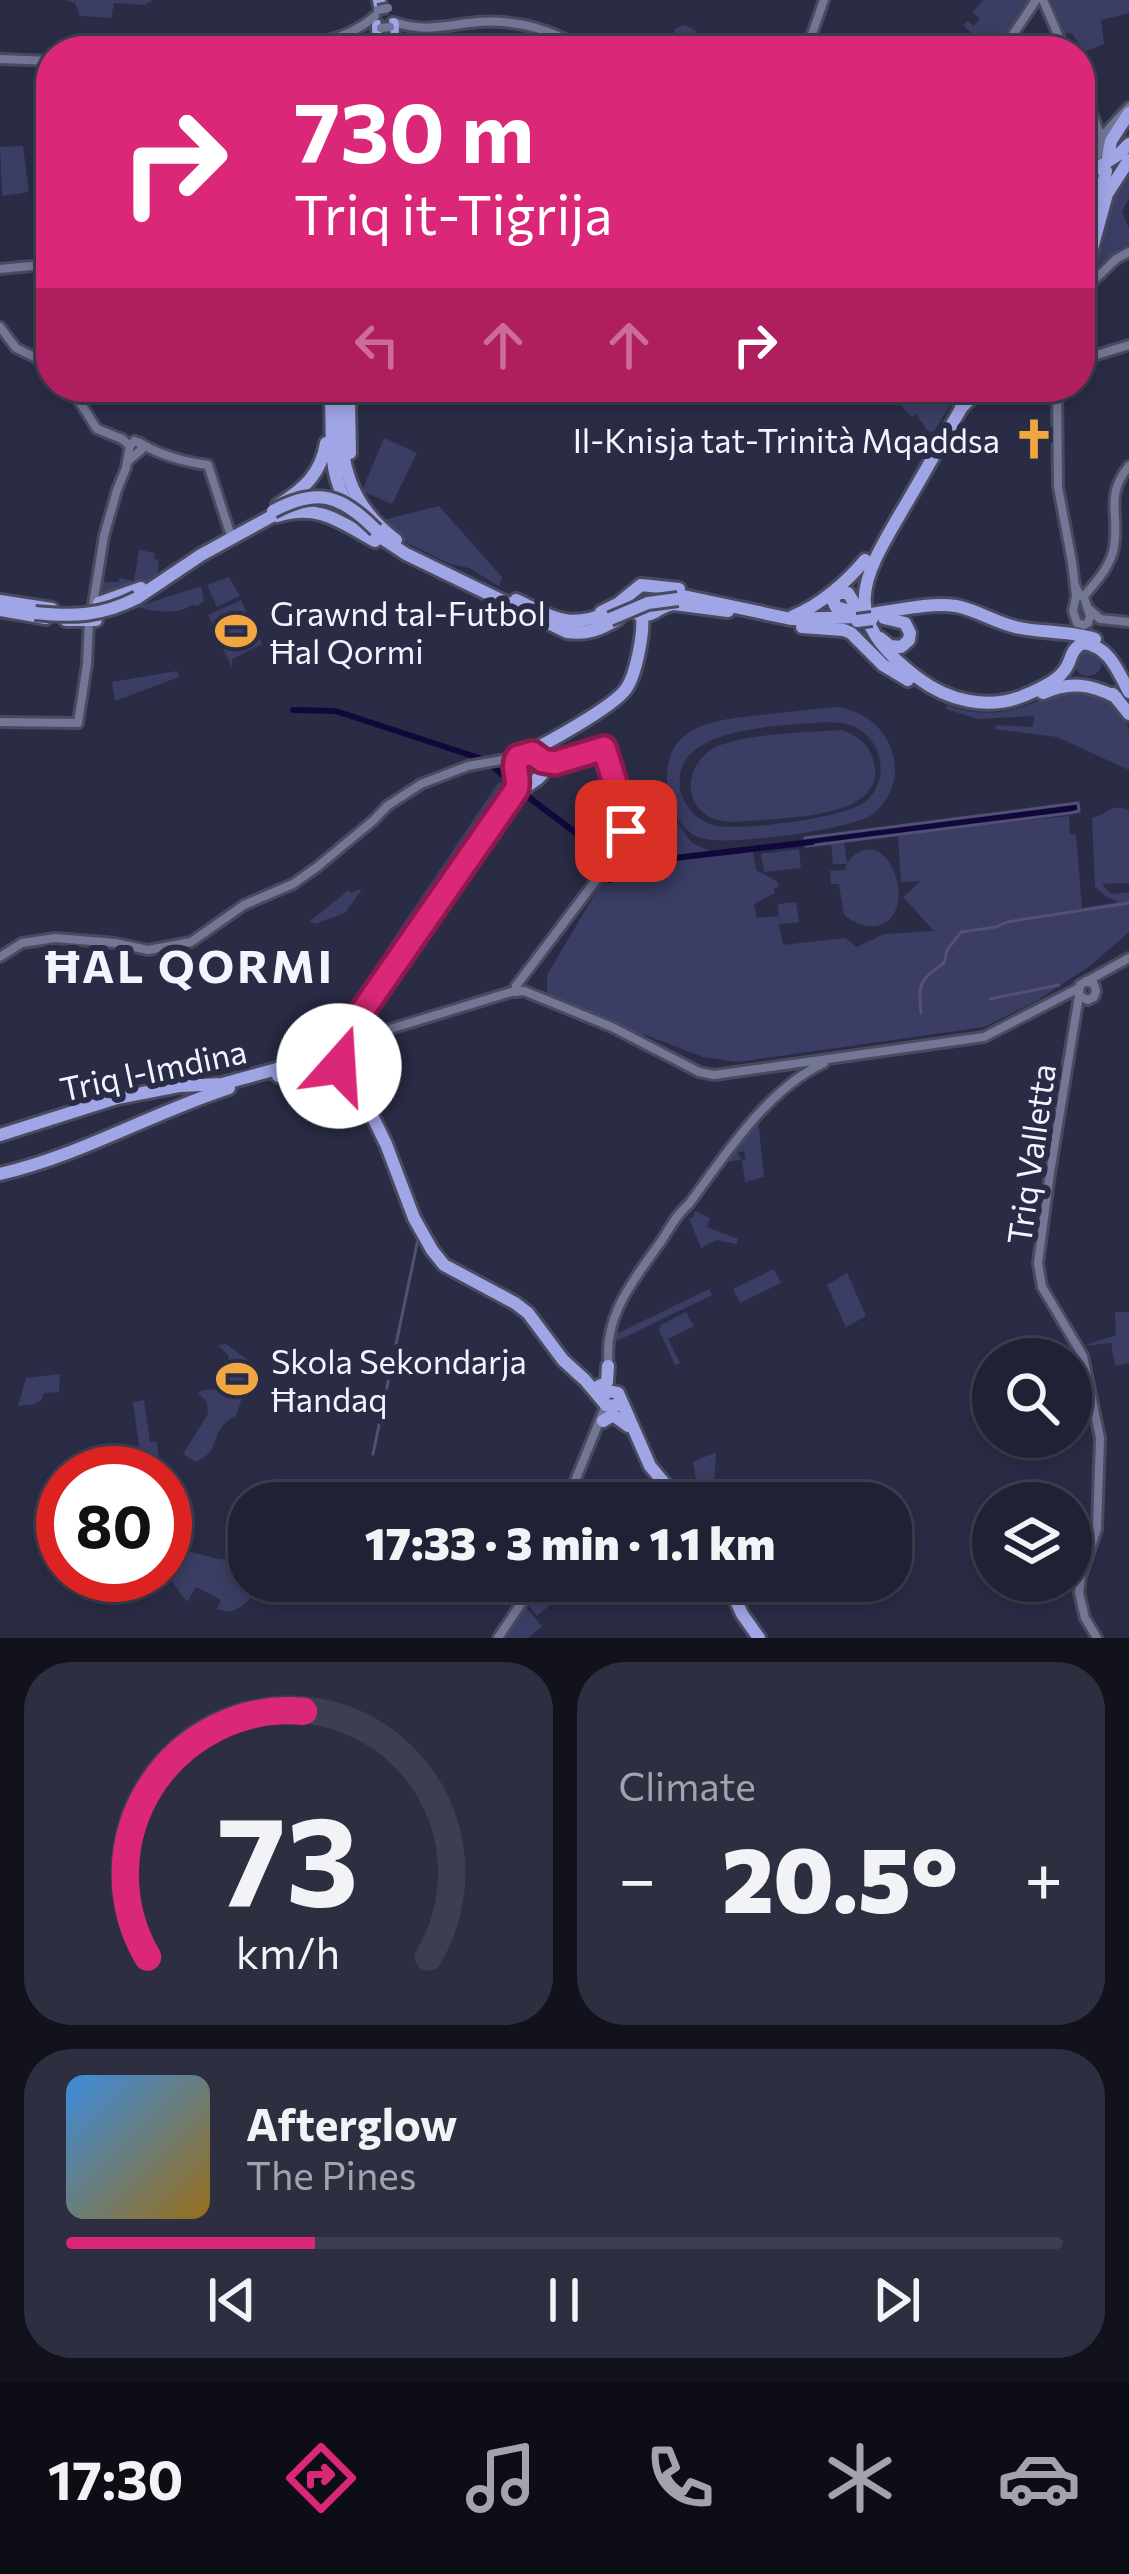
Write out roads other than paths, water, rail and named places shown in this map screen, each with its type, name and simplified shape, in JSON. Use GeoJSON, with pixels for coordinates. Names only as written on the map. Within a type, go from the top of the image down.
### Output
{"type":"FeatureCollection","features":[{"type":"Feature","properties":{"kind":"highway"},"geometry":{"type":"LineString","coordinates":[[1095,205],[1102,159],[1124,117]]}},
{"type":"Feature","properties":{"kind":"highway"},"geometry":{"type":"LineString","coordinates":[[1095,166],[1129,152]]}},
{"type":"Feature","properties":{"kind":"highway"},"geometry":{"type":"LineString","coordinates":[[1095,173],[1129,152]]}},
{"type":"Feature","properties":{"kind":"highway"},"geometry":{"type":"LineString","coordinates":[[1095,240],[1107,194],[1129,152]]}},
{"type":"Feature","properties":{"kind":"highway"},"geometry":{"type":"LineString","coordinates":[[0,605],[34,612],[85,613],[136,597],[295,494],[315,476],[337,402]]}},
{"type":"Feature","properties":{"kind":"highway"},"geometry":{"type":"LineString","coordinates":[[335,452],[338,402]]}},
{"type":"Feature","properties":{"kind":"highway"},"geometry":{"type":"LineString","coordinates":[[338,402],[346,472],[373,523]]}},
{"type":"Feature","properties":{"kind":"highway"},"geometry":{"type":"LineString","coordinates":[[338,402],[331,451],[335,478],[356,518],[406,554],[547,619],[576,622],[610,616],[645,598],[676,597],[779,620],[824,624],[932,606],[962,607],[1006,626],[1094,639],[1111,658],[1129,714]]}},
{"type":"Feature","properties":{"kind":"highway"},"geometry":{"type":"LineString","coordinates":[[779,620],[803,612],[865,560],[959,402]]}},
{"type":"Feature","properties":{"kind":"highway"},"geometry":{"type":"LineString","coordinates":[[967,402],[878,551],[866,580],[866,616],[881,644],[895,661],[938,691],[970,701],[1001,702],[1028,694],[1060,676],[1076,646],[1091,644],[1111,658]]}},
{"type":"Feature","properties":{"kind":"highway"},"geometry":{"type":"LineString","coordinates":[[245,526],[312,498],[330,479]]}},
{"type":"Feature","properties":{"kind":"highway"},"geometry":{"type":"LineString","coordinates":[[245,526],[299,498],[327,497],[354,509],[400,548],[437,562],[567,632],[580,634],[628,614],[674,604],[851,633],[883,665],[908,680],[948,701],[986,709],[1013,706],[1069,685],[1122,695]]}},
{"type":"Feature","properties":{"kind":"highway"},"geometry":{"type":"LineString","coordinates":[[245,526],[284,513],[318,511],[411,562],[463,582]]}},
{"type":"Feature","properties":{"kind":"highway"},"geometry":{"type":"LineString","coordinates":[[245,526],[301,514]]}},
{"type":"Feature","properties":{"kind":"highway"},"geometry":{"type":"LineString","coordinates":[[865,560],[860,581],[871,644],[908,680]]}},
{"type":"Feature","properties":{"kind":"highway"},"geometry":{"type":"LineString","coordinates":[[0,605],[50,619],[96,612],[139,601],[178,567]]}},
{"type":"Feature","properties":{"kind":"highway"},"geometry":{"type":"LineString","coordinates":[[866,580],[872,601],[882,605],[952,598]]}},
{"type":"Feature","properties":{"kind":"highway"},"geometry":{"type":"LineString","coordinates":[[547,619],[590,615],[620,604],[638,586],[687,591],[712,602]]}},
{"type":"Feature","properties":{"kind":"highway"},"geometry":{"type":"LineString","coordinates":[[337,1056],[344,1035],[519,782],[622,694],[647,613],[661,596],[653,586]]}},
{"type":"Feature","properties":{"kind":"highway"},"geometry":{"type":"LineString","coordinates":[[631,593],[629,603],[647,613]]}},
{"type":"Feature","properties":{"kind":"highway"},"geometry":{"type":"LineString","coordinates":[[676,597],[729,611]]}},
{"type":"Feature","properties":{"kind":"highway"},"geometry":{"type":"LineString","coordinates":[[0,1174],[182,1104],[193,1090],[241,1084],[337,1056],[520,791],[532,782],[523,781],[543,750],[628,694],[647,613]]}},
{"type":"Feature","properties":{"kind":"highway"},"geometry":{"type":"LineString","coordinates":[[1070,657],[1078,675],[1122,695]]}},
{"type":"Feature","properties":{"kind":"highway","name":"Triq l-Imdina"},"geometry":{"type":"LineString","coordinates":[[0,1135],[117,1098],[193,1090],[284,1067],[316,1050],[322,1041],[337,1056]]}},
{"type":"Feature","properties":{"kind":"highway"},"geometry":{"type":"LineString","coordinates":[[316,1050],[316,1060],[337,1056]]}},
{"type":"Feature","properties":{"kind":"highway"},"geometry":{"type":"LineString","coordinates":[[337,1056],[386,1144],[414,1218],[432,1250],[444,1265],[521,1307],[532,1318],[563,1360],[621,1414],[649,1473],[658,1482]]}},
{"type":"Feature","properties":{"kind":"highway"},"geometry":{"type":"LineString","coordinates":[[609,1370],[606,1396],[663,1482]]}},
{"type":"Feature","properties":{"kind":"highway"},"geometry":{"type":"LineString","coordinates":[[600,1427],[613,1415],[628,1426]]}},
{"type":"Feature","properties":{"kind":"highway"},"geometry":{"type":"LineString","coordinates":[[736,1602],[755,1638]]}},
{"type":"Feature","properties":{"kind":"street"},"geometry":{"type":"LineString","coordinates":[[811,36],[824,0]]}},
{"type":"Feature","properties":{"kind":"street"},"geometry":{"type":"LineString","coordinates":[[1013,36],[1039,0],[1057,36]]}},
{"type":"Feature","properties":{"kind":"street"},"geometry":{"type":"LineString","coordinates":[[338,36],[384,18],[414,29],[486,22],[562,36]]}},
{"type":"Feature","properties":{"kind":"street"},"geometry":{"type":"LineString","coordinates":[[0,58],[36,60]]}},
{"type":"Feature","properties":{"kind":"street"},"geometry":{"type":"LineString","coordinates":[[1096,120],[1102,125],[1124,117]]}},
{"type":"Feature","properties":{"kind":"street"},"geometry":{"type":"LineString","coordinates":[[1096,120],[1102,159]]}},
{"type":"Feature","properties":{"kind":"street"},"geometry":{"type":"LineString","coordinates":[[1095,282],[1129,252]]}},
{"type":"Feature","properties":{"kind":"street"},"geometry":{"type":"LineString","coordinates":[[1095,269],[1129,252]]}},
{"type":"Feature","properties":{"kind":"street"},"geometry":{"type":"LineString","coordinates":[[0,269],[36,265]]}},
{"type":"Feature","properties":{"kind":"street"},"geometry":{"type":"LineString","coordinates":[[0,327],[16,348],[36,358]]}},
{"type":"Feature","properties":{"kind":"street"},"geometry":{"type":"LineString","coordinates":[[1095,355],[1129,345]]}},
{"type":"Feature","properties":{"kind":"street"},"geometry":{"type":"LineString","coordinates":[[80,402],[95,426],[116,437],[208,465],[227,517],[245,526]]}},
{"type":"Feature","properties":{"kind":"street"},"geometry":{"type":"LineString","coordinates":[[1057,402],[1058,488],[1080,597],[1090,618],[1084,625]]}},
{"type":"Feature","properties":{"kind":"street"},"geometry":{"type":"LineString","coordinates":[[95,426],[137,447]]}},
{"type":"Feature","properties":{"kind":"street"},"geometry":{"type":"LineString","coordinates":[[116,437],[124,450],[125,465]]}},
{"type":"Feature","properties":{"kind":"street"},"geometry":{"type":"LineString","coordinates":[[0,722],[77,723],[107,525],[125,465],[137,447]]}},
{"type":"Feature","properties":{"kind":"street"},"geometry":{"type":"LineString","coordinates":[[1046,633],[1061,629],[1112,556],[1114,492],[1129,466]]}},
{"type":"Feature","properties":{"kind":"street"},"geometry":{"type":"LineString","coordinates":[[1080,597],[1100,619],[1126,622]]}},
{"type":"Feature","properties":{"kind":"street"},"geometry":{"type":"LineString","coordinates":[[1073,611],[1075,621],[1084,625],[1126,622]]}},
{"type":"Feature","properties":{"kind":"street"},"geometry":{"type":"LineString","coordinates":[[0,957],[22,943],[51,938],[148,950],[190,942],[244,905],[282,890],[421,784],[494,762],[536,763],[604,748],[626,818],[622,841],[523,977],[520,992]]}},
{"type":"Feature","properties":{"kind":"street"},"geometry":{"type":"LineString","coordinates":[[609,1370],[608,1335],[620,1301],[745,1126],[803,1071],[831,1060],[988,1036],[1066,994],[1086,989],[1129,958]]}},
{"type":"Feature","properties":{"kind":"street","name":"Triq Valletta"},"geometry":{"type":"LineString","coordinates":[[1086,989],[1075,1015],[1038,1263],[1042,1287],[1083,1356],[1100,1438],[1097,1529],[1079,1593],[1085,1618],[1097,1638]]}},
{"type":"Feature","properties":{"kind":"street"},"geometry":{"type":"LineString","coordinates":[[337,1056],[353,1042],[520,992]]}},
{"type":"Feature","properties":{"kind":"street"},"geometry":{"type":"LineString","coordinates":[[354,1029],[355,1035],[364,1037],[520,992],[612,1028],[705,1075],[776,1067],[796,1069],[798,1076],[803,1071]]}},
{"type":"Feature","properties":{"kind":"street"},"geometry":{"type":"LineString","coordinates":[[1054,1000],[1068,1003],[1075,1015]]}},
{"type":"Feature","properties":{"kind":"street"},"geometry":{"type":"LineString","coordinates":[[776,1067],[803,1071]]}},
{"type":"Feature","properties":{"kind":"street"},"geometry":{"type":"LineString","coordinates":[[575,1482],[600,1427],[606,1396]]}},
{"type":"Feature","properties":{"kind":"street"},"geometry":{"type":"LineString","coordinates":[[498,1638],[522,1602]]}},
{"type":"Feature","properties":{"kind":"waterway"},"geometry":{"type":"LineString","coordinates":[[293,710],[335,711],[485,760]]}},
{"type":"Feature","properties":{"kind":"waterway"},"geometry":{"type":"LineString","coordinates":[[491,765],[513,784]]}},
{"type":"Feature","properties":{"kind":"waterway"},"geometry":{"type":"LineString","coordinates":[[523,793],[609,858]]}},
{"type":"Feature","properties":{"kind":"waterway"},"geometry":{"type":"LineString","coordinates":[[649,861],[812,842]]}},
{"type":"Feature","properties":{"kind":"waterway"},"geometry":{"type":"LineString","coordinates":[[616,862],[637,861]]}},
{"type":"Feature","properties":{"kind":"waterway"},"geometry":{"type":"LineString","coordinates":[[610,880],[622,862]]}},
{"type":"Feature","properties":{"kind":"waterway"},"geometry":{"type":"LineString","coordinates":[[921,1013],[922,983],[944,963],[947,950],[961,932],[1129,903]]}},
{"type":"Feature","properties":{"kind":"waterway"},"geometry":{"type":"LineString","coordinates":[[990,999],[1059,985]]}},
{"type":"Feature","properties":{"kind":"waterway"},"geometry":{"type":"LineString","coordinates":[[373,1454],[418,1239]]}},
{"type":"Feature","properties":{"kind":"place","name":"Il-Knisja tat-Trinità Mqaddsa"},"geometry":{"type":"Point","coordinates":[1034,439]}},
{"type":"Feature","properties":{"kind":"place","name":"Grawnd tal-Futbol Ħal Qormi"},"geometry":{"type":"Point","coordinates":[236,631]}},
{"type":"Feature","properties":{"kind":"place","name":"Skola Sekondarja Ħandaq"},"geometry":{"type":"Point","coordinates":[237,1379]}},
{"type":"Feature","properties":{"kind":"district","name":"ĦAL QORMI"},"geometry":{"type":"Point","coordinates":[190,964]}}]}
